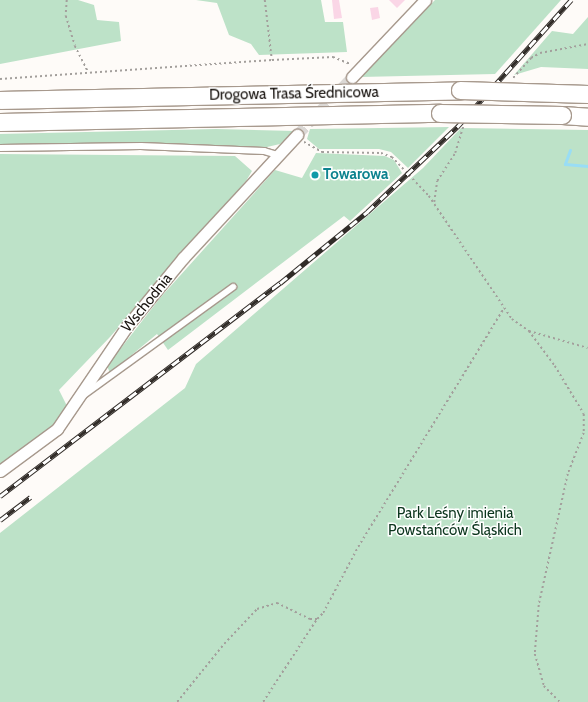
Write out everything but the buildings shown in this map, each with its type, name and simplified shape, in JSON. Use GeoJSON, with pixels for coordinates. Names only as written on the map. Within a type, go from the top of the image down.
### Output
{"type":"FeatureCollection","features":[{"type":"Feature","properties":{"kind":"main road","name":"Drogowa Trasa Średnicowa"},"geometry":{"type":"LineString","coordinates":[[0,100],[460,90],[588,94]]}},
{"type":"Feature","properties":{"kind":"main road","name":"Drogowa Trasa Średnicowa"},"geometry":{"type":"LineString","coordinates":[[0,122],[440,113],[588,117]]}},
{"type":"Feature","properties":{"kind":"street"},"geometry":{"type":"LineString","coordinates":[[355,74],[425,0]]}},
{"type":"Feature","properties":{"kind":"street","name":"Wschodnia"},"geometry":{"type":"LineString","coordinates":[[0,471],[57,429],[82,397],[127,326],[183,258],[297,135]]}},
{"type":"Feature","properties":{"kind":"lane"},"geometry":{"type":"LineString","coordinates":[[0,148],[141,146],[264,150],[278,155]]}},
{"type":"Feature","properties":{"kind":"lane"},"geometry":{"type":"LineString","coordinates":[[82,397],[233,287]]}},
{"type":"Feature","properties":{"kind":"path"},"geometry":{"type":"LineString","coordinates":[[67,0],[66,16],[75,46],[89,73]]}},
{"type":"Feature","properties":{"kind":"path"},"geometry":{"type":"LineString","coordinates":[[265,0],[272,60]]}},
{"type":"Feature","properties":{"kind":"path"},"geometry":{"type":"LineString","coordinates":[[0,79],[333,57],[345,60],[355,74]]}},
{"type":"Feature","properties":{"kind":"path"},"geometry":{"type":"LineString","coordinates":[[297,135],[316,151],[380,153],[392,157],[429,196],[504,308],[529,331],[555,366],[584,414],[584,433],[568,474],[539,612],[535,654],[544,686],[560,702]]}},
{"type":"Feature","properties":{"kind":"path"},"geometry":{"type":"LineString","coordinates":[[263,702],[317,619],[504,308]]}},
{"type":"Feature","properties":{"kind":"path"},"geometry":{"type":"LineString","coordinates":[[529,331],[588,348]]}},
{"type":"Feature","properties":{"kind":"path"},"geometry":{"type":"LineString","coordinates":[[177,702],[224,644],[257,609],[277,603],[317,619]]}},
{"type":"Feature","properties":{"kind":"green space"},"geometry":{"type":"Polygon","coordinates":[[[0,0],[78,0],[94,5],[97,20],[119,22],[121,41],[0,64],[0,0]]]}},
{"type":"Feature","properties":{"kind":"green space"},"geometry":{"type":"Polygon","coordinates":[[[196,0],[321,0],[325,22],[343,22],[347,52],[259,55],[251,44],[229,35],[217,3],[196,0]]]}},
{"type":"Feature","properties":{"kind":"green space"},"geometry":{"type":"Polygon","coordinates":[[[435,0],[561,0],[495,74],[360,77],[435,0]]]}},
{"type":"Feature","properties":{"kind":"green space"},"geometry":{"type":"Polygon","coordinates":[[[588,17],[588,69],[541,67],[514,75],[552,31],[573,34],[588,17]]]}},
{"type":"Feature","properties":{"kind":"green space"},"geometry":{"type":"Polygon","coordinates":[[[449,127],[408,168],[391,152],[379,149],[319,149],[307,139],[310,129],[449,127]]]}},
{"type":"Feature","properties":{"kind":"green space","name":"Park Leśny imienia Powstańców Śląskich"},"geometry":{"type":"Polygon","coordinates":[[[461,128],[588,130],[588,702],[0,702],[0,533],[185,388],[196,364],[423,168],[461,128]]]}},
{"type":"Feature","properties":{"kind":"green space"},"geometry":{"type":"Polygon","coordinates":[[[216,129],[295,131],[280,144],[267,147],[147,144],[0,146],[0,134],[216,129]]]}},
{"type":"Feature","properties":{"kind":"green space"},"geometry":{"type":"Polygon","coordinates":[[[316,153],[385,156],[394,160],[402,173],[350,221],[344,216],[168,350],[157,334],[110,373],[107,366],[160,298],[275,170],[302,178],[316,153]]]}},
{"type":"Feature","properties":{"kind":"green space"},"geometry":{"type":"Polygon","coordinates":[[[0,154],[235,156],[252,171],[246,181],[110,337],[59,390],[68,408],[52,428],[0,466],[0,154]]]}},
{"type":"Feature","properties":{"kind":"waterway"},"geometry":{"type":"LineString","coordinates":[[570,150],[565,164],[588,166]]}},
{"type":"Feature","properties":{"kind":"tunnel"},"geometry":{"type":"LineString","coordinates":[[297,135],[352,77]]}},
{"type":"Feature","properties":{"kind":"railway"},"geometry":{"type":"LineString","coordinates":[[0,496],[280,283],[367,212],[457,127],[571,0]]}},
{"type":"Feature","properties":{"kind":"railway"},"geometry":{"type":"LineString","coordinates":[[0,520],[30,497]]}},
{"type":"Feature","properties":{"kind":"place","name":"Towarowa"},"geometry":{"type":"Point","coordinates":[315,175]}}]}
